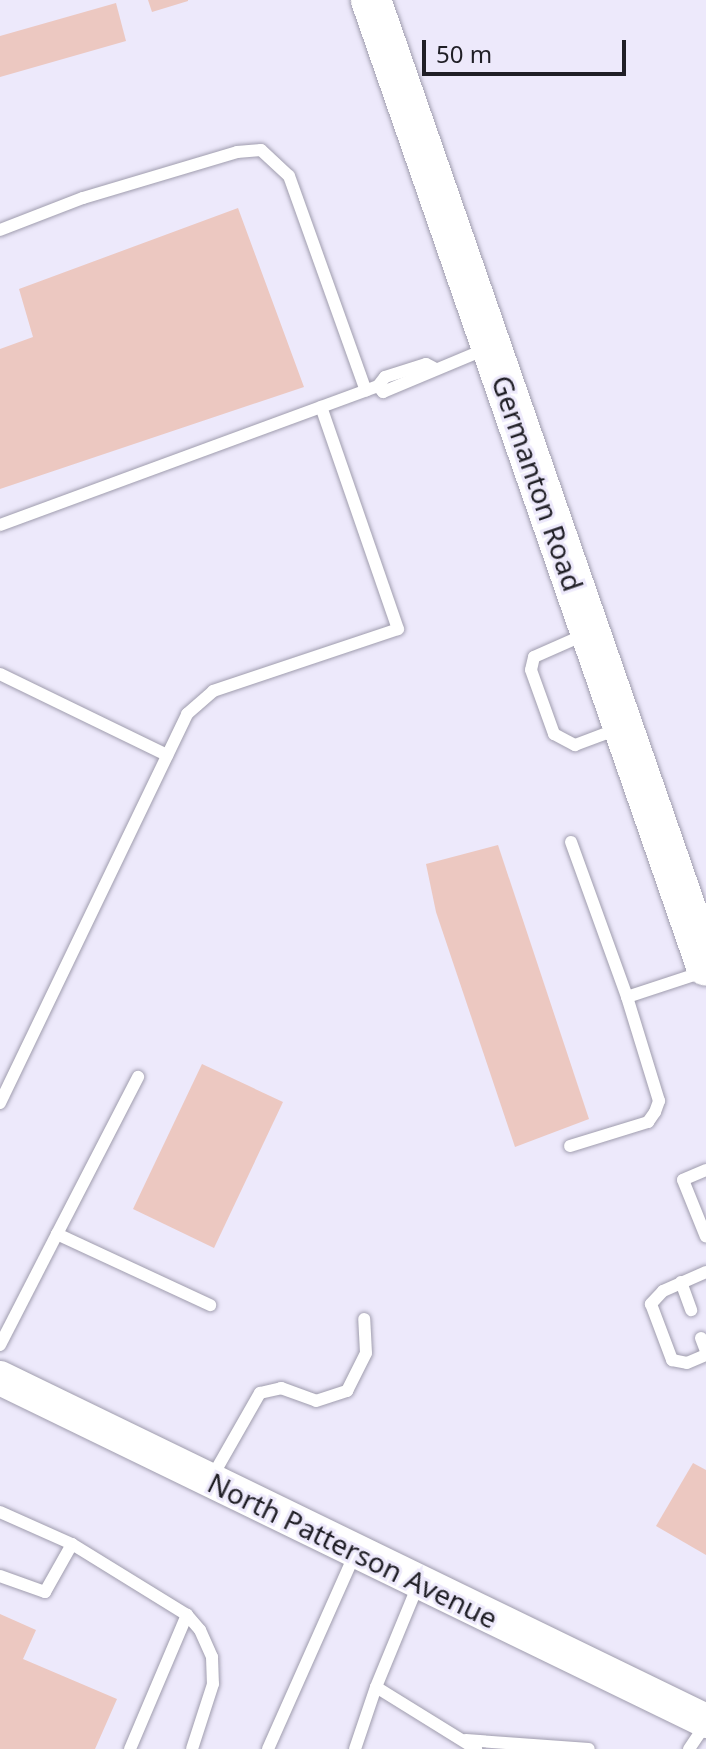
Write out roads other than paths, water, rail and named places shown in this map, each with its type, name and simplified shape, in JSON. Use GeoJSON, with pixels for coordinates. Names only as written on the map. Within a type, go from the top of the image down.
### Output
{"type":"FeatureCollection","features":[{"type":"Feature","properties":{"kind":"main road","name":"Germanton Road"},"geometry":{"type":"LineString","coordinates":[[371,0],[706,968]]}},
{"type":"Feature","properties":{"kind":"main road","name":"North Patterson Avenue"},"geometry":{"type":"LineString","coordinates":[[0,1378],[706,1723]]}},
{"type":"Feature","properties":{"kind":"lane"},"geometry":{"type":"LineString","coordinates":[[0,230],[83,198],[237,152],[261,150],[289,176],[372,389]]}},
{"type":"Feature","properties":{"kind":"lane"},"geometry":{"type":"LineString","coordinates":[[0,525],[372,389],[385,377],[426,364],[434,368],[491,347]]}},
{"type":"Feature","properties":{"kind":"lane"},"geometry":{"type":"LineString","coordinates":[[0,1103],[187,714],[213,691],[398,629],[321,407]]}},
{"type":"Feature","properties":{"kind":"lane"},"geometry":{"type":"LineString","coordinates":[[590,632],[547,648],[534,657],[531,670],[554,734],[563,740],[575,745],[623,727]]}},
{"type":"Feature","properties":{"kind":"lane"},"geometry":{"type":"LineString","coordinates":[[0,674],[167,755]]}},
{"type":"Feature","properties":{"kind":"lane"},"geometry":{"type":"LineString","coordinates":[[570,1146],[648,1122],[659,1101],[627,997],[571,842]]}},
{"type":"Feature","properties":{"kind":"lane"},"geometry":{"type":"LineString","coordinates":[[627,997],[706,968]]}},
{"type":"Feature","properties":{"kind":"lane"},"geometry":{"type":"LineString","coordinates":[[0,1345],[138,1077]]}},
{"type":"Feature","properties":{"kind":"lane"},"geometry":{"type":"LineString","coordinates":[[706,1170],[683,1180],[706,1237]]}},
{"type":"Feature","properties":{"kind":"lane"},"geometry":{"type":"LineString","coordinates":[[57,1234],[210,1305]]}},
{"type":"Feature","properties":{"kind":"lane"},"geometry":{"type":"LineString","coordinates":[[704,1348],[687,1363],[672,1360],[651,1304],[681,1282],[706,1272]]}},
{"type":"Feature","properties":{"kind":"lane"},"geometry":{"type":"LineString","coordinates":[[681,1282],[691,1310]]}},
{"type":"Feature","properties":{"kind":"lane"},"geometry":{"type":"LineString","coordinates":[[211,1480],[260,1393],[281,1388],[316,1401],[347,1391],[366,1353],[364,1319]]}},
{"type":"Feature","properties":{"kind":"lane"},"geometry":{"type":"LineString","coordinates":[[0,1512],[72,1544],[187,1615],[200,1630],[213,1670],[208,1704],[192,1749]]}},
{"type":"Feature","properties":{"kind":"lane"},"geometry":{"type":"LineString","coordinates":[[0,1576],[45,1592],[72,1544]]}},
{"type":"Feature","properties":{"kind":"lane"},"geometry":{"type":"LineString","coordinates":[[268,1749],[356,1551]]}},
{"type":"Feature","properties":{"kind":"lane"},"geometry":{"type":"LineString","coordinates":[[355,1749],[376,1687],[419,1584]]}},
{"type":"Feature","properties":{"kind":"lane"},"geometry":{"type":"LineString","coordinates":[[130,1749],[187,1615]]}},
{"type":"Feature","properties":{"kind":"lane"},"geometry":{"type":"LineString","coordinates":[[376,1687],[471,1745],[589,1749]]}},
{"type":"Feature","properties":{"kind":"lane"},"geometry":{"type":"LineString","coordinates":[[689,1749],[706,1723]]}}]}
